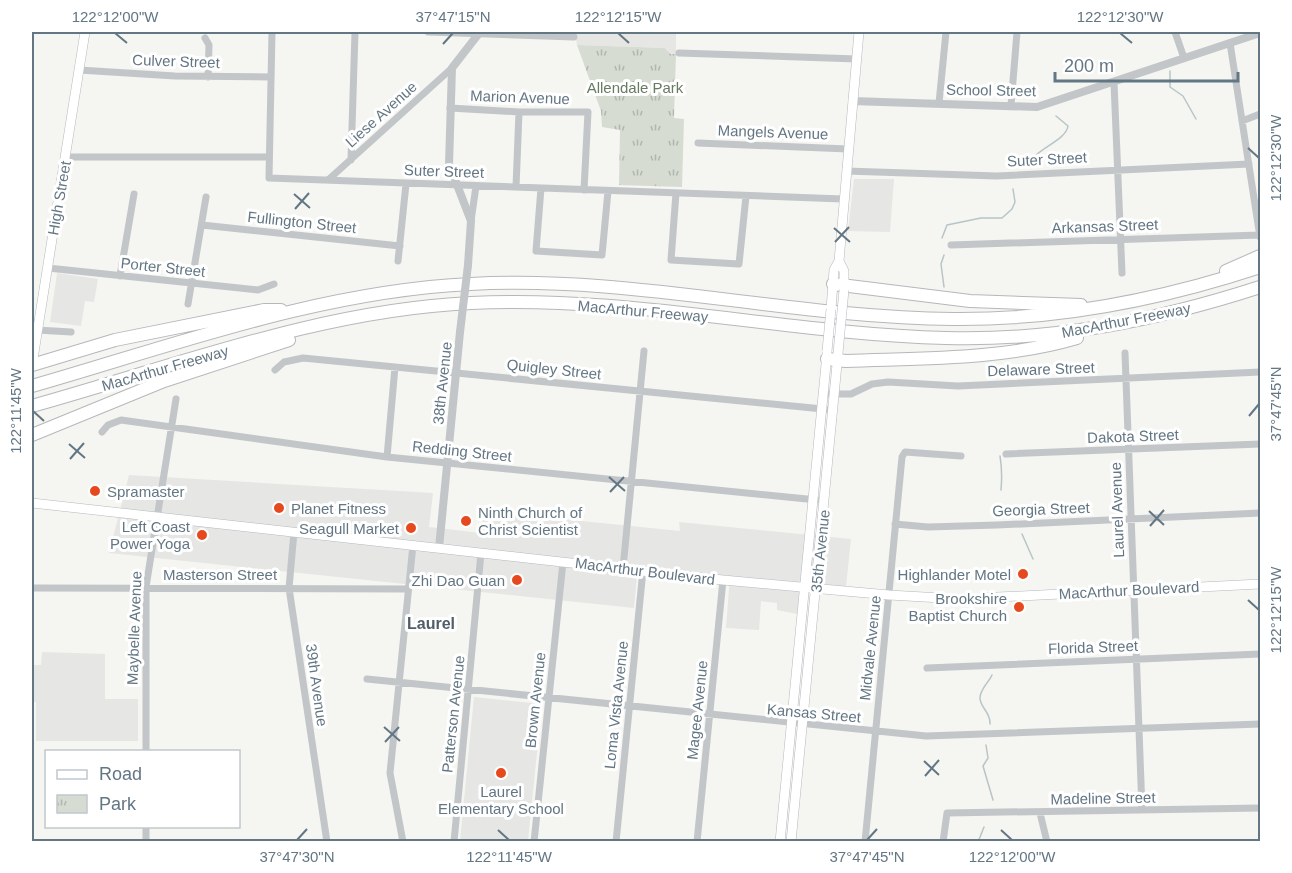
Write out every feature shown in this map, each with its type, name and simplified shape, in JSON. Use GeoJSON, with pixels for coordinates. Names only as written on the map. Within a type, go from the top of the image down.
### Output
{"type":"FeatureCollection","features":[{"type":"Feature","properties":{"kind":"highway"},"geometry":{"type":"LineString","coordinates":[[1247,267],[1260,256]]}},
{"type":"Feature","properties":{"kind":"highway"},"geometry":{"type":"LineString","coordinates":[[1247,267],[1260,267]]}},
{"type":"Feature","properties":{"kind":"highway","name":"MacArthur Freeway"},"geometry":{"type":"LineString","coordinates":[[37,384],[297,310],[429,287],[513,283],[603,287],[930,319],[1019,318],[1115,306],[1172,293],[1247,267]]}},
{"type":"Feature","properties":{"kind":"highway"},"geometry":{"type":"LineString","coordinates":[[839,287],[994,303],[1115,306]]}},
{"type":"Feature","properties":{"kind":"highway","name":"MacArthur Freeway"},"geometry":{"type":"LineString","coordinates":[[35,405],[276,336],[353,318],[431,306],[513,302],[599,306],[938,338],[1019,337],[1118,325],[1256,292]]}},
{"type":"Feature","properties":{"kind":"highway"},"geometry":{"type":"LineString","coordinates":[[32,365],[115,340],[264,310],[297,310]]}},
{"type":"Feature","properties":{"kind":"highway"},"geometry":{"type":"LineString","coordinates":[[32,435],[164,381],[353,318]]}},
{"type":"Feature","properties":{"kind":"highway"},"geometry":{"type":"LineString","coordinates":[[832,356],[969,356],[1021,350],[1064,341],[1118,325]]}},
{"type":"Feature","properties":{"kind":"main road","name":"High Street"},"geometry":{"type":"LineString","coordinates":[[32,365],[85,32]]}},
{"type":"Feature","properties":{"kind":"main road","name":"35th Avenue"},"geometry":{"type":"LineString","coordinates":[[780,842],[822,409],[832,356],[839,287],[844,270],[839,261],[859,32]]}},
{"type":"Feature","properties":{"kind":"main road","name":"35th Avenue"},"geometry":{"type":"LineString","coordinates":[[791,842],[835,395],[832,356]]}},
{"type":"Feature","properties":{"kind":"main road","name":"MacArthur Boulevard"},"geometry":{"type":"LineString","coordinates":[[32,503],[723,580],[889,595],[959,599],[1260,584]]}},
{"type":"Feature","properties":{"kind":"street"},"geometry":{"type":"LineString","coordinates":[[66,157],[268,157],[272,32]]}},
{"type":"Feature","properties":{"kind":"street"},"geometry":{"type":"LineString","coordinates":[[351,160],[355,32]]}},
{"type":"Feature","properties":{"kind":"street"},"geometry":{"type":"LineString","coordinates":[[428,32],[574,37]]}},
{"type":"Feature","properties":{"kind":"street"},"geometry":{"type":"LineString","coordinates":[[939,103],[946,32]]}},
{"type":"Feature","properties":{"kind":"street"},"geometry":{"type":"LineString","coordinates":[[1011,105],[1017,32]]}},
{"type":"Feature","properties":{"kind":"street"},"geometry":{"type":"LineString","coordinates":[[1175,32],[1184,58]]}},
{"type":"Feature","properties":{"kind":"street"},"geometry":{"type":"LineString","coordinates":[[452,68],[480,33]]}},
{"type":"Feature","properties":{"kind":"street","name":"School Street"},"geometry":{"type":"LineString","coordinates":[[852,101],[1037,106],[1230,44],[1250,34],[1260,33]]}},
{"type":"Feature","properties":{"kind":"street"},"geometry":{"type":"LineString","coordinates":[[203,34],[209,45],[208,77]]}},
{"type":"Feature","properties":{"kind":"street"},"geometry":{"type":"LineString","coordinates":[[1230,44],[1249,164],[1257,189],[1260,236]]}},
{"type":"Feature","properties":{"kind":"street"},"geometry":{"type":"LineString","coordinates":[[679,53],[856,59]]}},
{"type":"Feature","properties":{"kind":"street","name":"Liese Avenue"},"geometry":{"type":"LineString","coordinates":[[328,180],[452,68]]}},
{"type":"Feature","properties":{"kind":"street","name":"38th Avenue"},"geometry":{"type":"LineString","coordinates":[[452,68],[449,165],[471,221]]}},
{"type":"Feature","properties":{"kind":"street","name":"Culver Street"},"geometry":{"type":"LineString","coordinates":[[79,70],[208,77],[271,77]]}},
{"type":"Feature","properties":{"kind":"street"},"geometry":{"type":"LineString","coordinates":[[1114,83],[1122,273]]}},
{"type":"Feature","properties":{"kind":"street","name":"Marion Avenue"},"geometry":{"type":"LineString","coordinates":[[450,108],[519,112],[588,112],[584,190]]}},
{"type":"Feature","properties":{"kind":"street"},"geometry":{"type":"LineString","coordinates":[[516,187],[519,112]]}},
{"type":"Feature","properties":{"kind":"street"},"geometry":{"type":"LineString","coordinates":[[1242,121],[1260,114]]}},
{"type":"Feature","properties":{"kind":"street","name":"Mangels Avenue"},"geometry":{"type":"LineString","coordinates":[[698,143],[848,149]]}},
{"type":"Feature","properties":{"kind":"street","name":"Suter Street"},"geometry":{"type":"LineString","coordinates":[[268,157],[269,178],[843,199]]}},
{"type":"Feature","properties":{"kind":"street","name":"Suter Street"},"geometry":{"type":"LineString","coordinates":[[846,171],[997,176],[1249,164]]}},
{"type":"Feature","properties":{"kind":"street"},"geometry":{"type":"LineString","coordinates":[[398,261],[405,184]]}},
{"type":"Feature","properties":{"kind":"street","name":"38th Avenue"},"geometry":{"type":"LineString","coordinates":[[439,548],[476,186]]}},
{"type":"Feature","properties":{"kind":"street"},"geometry":{"type":"LineString","coordinates":[[541,188],[536,251],[602,255],[608,191]]}},
{"type":"Feature","properties":{"kind":"street"},"geometry":{"type":"LineString","coordinates":[[676,193],[671,260],[739,264],[746,196]]}},
{"type":"Feature","properties":{"kind":"street"},"geometry":{"type":"LineString","coordinates":[[120,276],[134,194]]}},
{"type":"Feature","properties":{"kind":"street"},"geometry":{"type":"LineString","coordinates":[[188,304],[206,197]]}},
{"type":"Feature","properties":{"kind":"street","name":"Fullington Street"},"geometry":{"type":"LineString","coordinates":[[202,225],[400,246]]}},
{"type":"Feature","properties":{"kind":"street","name":"Arkansas Street"},"geometry":{"type":"LineString","coordinates":[[951,245],[1260,236]]}},
{"type":"Feature","properties":{"kind":"street","name":"Porter Street"},"geometry":{"type":"LineString","coordinates":[[48,268],[258,290],[274,284]]}},
{"type":"Feature","properties":{"kind":"street"},"geometry":{"type":"LineString","coordinates":[[37,330],[71,332]]}},
{"type":"Feature","properties":{"kind":"street"},"geometry":{"type":"LineString","coordinates":[[623,568],[644,351]]}},
{"type":"Feature","properties":{"kind":"street","name":"Laurel Avenue"},"geometry":{"type":"LineString","coordinates":[[1125,353],[1142,810]]}},
{"type":"Feature","properties":{"kind":"street","name":"Quigley Street"},"geometry":{"type":"LineString","coordinates":[[275,370],[285,362],[303,358],[833,410]]}},
{"type":"Feature","properties":{"kind":"street"},"geometry":{"type":"LineString","coordinates":[[387,457],[394,367]]}},
{"type":"Feature","properties":{"kind":"street","name":"Delaware Street"},"geometry":{"type":"LineString","coordinates":[[824,394],[851,394],[872,384],[888,382],[958,386],[1260,372]]}},
{"type":"Feature","properties":{"kind":"street","name":"Maybelle Avenue"},"geometry":{"type":"LineString","coordinates":[[146,750],[146,588],[176,399]]}},
{"type":"Feature","properties":{"kind":"street","name":"Redding Street"},"geometry":{"type":"LineString","coordinates":[[102,432],[108,425],[121,420],[387,457],[826,500]]}},
{"type":"Feature","properties":{"kind":"street","name":"Dakota Street"},"geometry":{"type":"LineString","coordinates":[[1006,454],[1260,444]]}},
{"type":"Feature","properties":{"kind":"street","name":"Midvale Avenue"},"geometry":{"type":"LineString","coordinates":[[865,842],[902,457],[904,452],[961,456]]}},
{"type":"Feature","properties":{"kind":"street","name":"Georgia Street"},"geometry":{"type":"LineString","coordinates":[[895,524],[928,527],[1260,513]]}},
{"type":"Feature","properties":{"kind":"street","name":"39th Avenue"},"geometry":{"type":"LineString","coordinates":[[294,532],[289,588],[327,842]]}},
{"type":"Feature","properties":{"kind":"street"},"geometry":{"type":"LineString","coordinates":[[403,842],[390,773],[413,545]]}},
{"type":"Feature","properties":{"kind":"street","name":"Patterson Avenue"},"geometry":{"type":"LineString","coordinates":[[454,842],[481,553]]}},
{"type":"Feature","properties":{"kind":"street","name":"Brown Avenue"},"geometry":{"type":"LineString","coordinates":[[534,842],[563,562]]}},
{"type":"Feature","properties":{"kind":"street","name":"Loma Vista Avenue"},"geometry":{"type":"LineString","coordinates":[[616,842],[643,570]]}},
{"type":"Feature","properties":{"kind":"street","name":"Magee Avenue"},"geometry":{"type":"LineString","coordinates":[[697,842],[723,580]]}},
{"type":"Feature","properties":{"kind":"street","name":"Masterson Street"},"geometry":{"type":"LineString","coordinates":[[32,588],[408,589]]}},
{"type":"Feature","properties":{"kind":"street","name":"Florida Street"},"geometry":{"type":"LineString","coordinates":[[927,668],[1260,654]]}},
{"type":"Feature","properties":{"kind":"street","name":"Kansas Street"},"geometry":{"type":"LineString","coordinates":[[367,679],[792,725],[926,736],[1260,724]]}},
{"type":"Feature","properties":{"kind":"street","name":"Madeline Street"},"geometry":{"type":"LineString","coordinates":[[943,842],[946,813],[1260,808]]}},
{"type":"Feature","properties":{"kind":"street"},"geometry":{"type":"LineString","coordinates":[[1040,813],[1047,842]]}},
{"type":"Feature","properties":{"kind":"shaded area"},"geometry":{"type":"Polygon","coordinates":[[[575,32],[676,32],[676,54],[670,54],[665,48],[577,45],[575,32]]]}},
{"type":"Feature","properties":{"kind":"shaded area"},"geometry":{"type":"Polygon","coordinates":[[[854,179],[894,179],[890,232],[848,231],[854,179]]]}},
{"type":"Feature","properties":{"kind":"shaded area"},"geometry":{"type":"Polygon","coordinates":[[[57,273],[98,279],[94,302],[85,301],[81,326],[50,322],[57,273]]]}},
{"type":"Feature","properties":{"kind":"shaded area"},"geometry":{"type":"Polygon","coordinates":[[[129,475],[433,493],[429,527],[481,533],[484,511],[680,531],[679,522],[851,539],[846,587],[801,582],[797,614],[777,610],[777,603],[761,601],[759,630],[726,628],[730,576],[638,565],[634,608],[109,553],[129,475]]]}},
{"type":"Feature","properties":{"kind":"shaded area"},"geometry":{"type":"Polygon","coordinates":[[[42,652],[105,654],[105,699],[138,699],[138,741],[36,741],[36,702],[32,702],[32,665],[41,665],[42,652]]]}},
{"type":"Feature","properties":{"kind":"shaded area","name":"Laurel Elementary School"},"geometry":{"type":"Polygon","coordinates":[[[474,697],[542,704],[528,841],[460,841],[474,697]]]}},
{"type":"Feature","properties":{"kind":"green space","name":"Allendale Park"},"geometry":{"type":"Polygon","coordinates":[[[577,45],[665,48],[670,54],[676,54],[674,118],[684,119],[682,187],[619,185],[620,130],[602,127],[601,111],[577,45]]]}},
{"type":"Feature","properties":{"kind":"waterway"},"geometry":{"type":"LineString","coordinates":[[1170,71],[1170,87],[1183,96],[1196,119]]}},
{"type":"Feature","properties":{"kind":"waterway"},"geometry":{"type":"LineString","coordinates":[[1034,157],[1066,131],[1068,126],[1056,116]]}},
{"type":"Feature","properties":{"kind":"waterway"},"geometry":{"type":"LineString","coordinates":[[942,238],[947,225],[981,218],[1002,218],[1012,209],[1015,202],[1013,189]]}},
{"type":"Feature","properties":{"kind":"waterway"},"geometry":{"type":"LineString","coordinates":[[944,255],[941,264],[944,287]]}},
{"type":"Feature","properties":{"kind":"waterway"},"geometry":{"type":"LineString","coordinates":[[1000,456],[1001,490]]}},
{"type":"Feature","properties":{"kind":"waterway"},"geometry":{"type":"LineString","coordinates":[[1022,534],[1033,559]]}},
{"type":"Feature","properties":{"kind":"waterway"},"geometry":{"type":"LineString","coordinates":[[990,724],[989,716],[981,704],[980,697],[992,675]]}},
{"type":"Feature","properties":{"kind":"waterway"},"geometry":{"type":"LineString","coordinates":[[986,745],[988,758],[983,766],[993,800]]}},
{"type":"Feature","properties":{"kind":"waterway"},"geometry":{"type":"LineString","coordinates":[[978,842],[984,827]]}},
{"type":"Feature","properties":{"kind":"place","name":"Spramaster"},"geometry":{"type":"Point","coordinates":[95,491]}},
{"type":"Feature","properties":{"kind":"place","name":"Planet Fitness"},"geometry":{"type":"Point","coordinates":[279,508]}},
{"type":"Feature","properties":{"kind":"place","name":"Ninth Church of Christ Scientist"},"geometry":{"type":"Point","coordinates":[466,521]}},
{"type":"Feature","properties":{"kind":"place","name":"Seagull Market"},"geometry":{"type":"Point","coordinates":[411,528]}},
{"type":"Feature","properties":{"kind":"place","name":"Left Coast Power Yoga"},"geometry":{"type":"Point","coordinates":[202,535]}},
{"type":"Feature","properties":{"kind":"place","name":"Highlander Motel"},"geometry":{"type":"Point","coordinates":[1023,574]}},
{"type":"Feature","properties":{"kind":"place","name":"Zhi Dao Guan"},"geometry":{"type":"Point","coordinates":[517,580]}},
{"type":"Feature","properties":{"kind":"place","name":"Brookshire Baptist Church"},"geometry":{"type":"Point","coordinates":[1019,607]}},
{"type":"Feature","properties":{"kind":"place","name":"Laurel Elementary School"},"geometry":{"type":"Point","coordinates":[501,773]}},
{"type":"Feature","properties":{"kind":"district","name":"Laurel"},"geometry":{"type":"Point","coordinates":[431,623]}}]}
